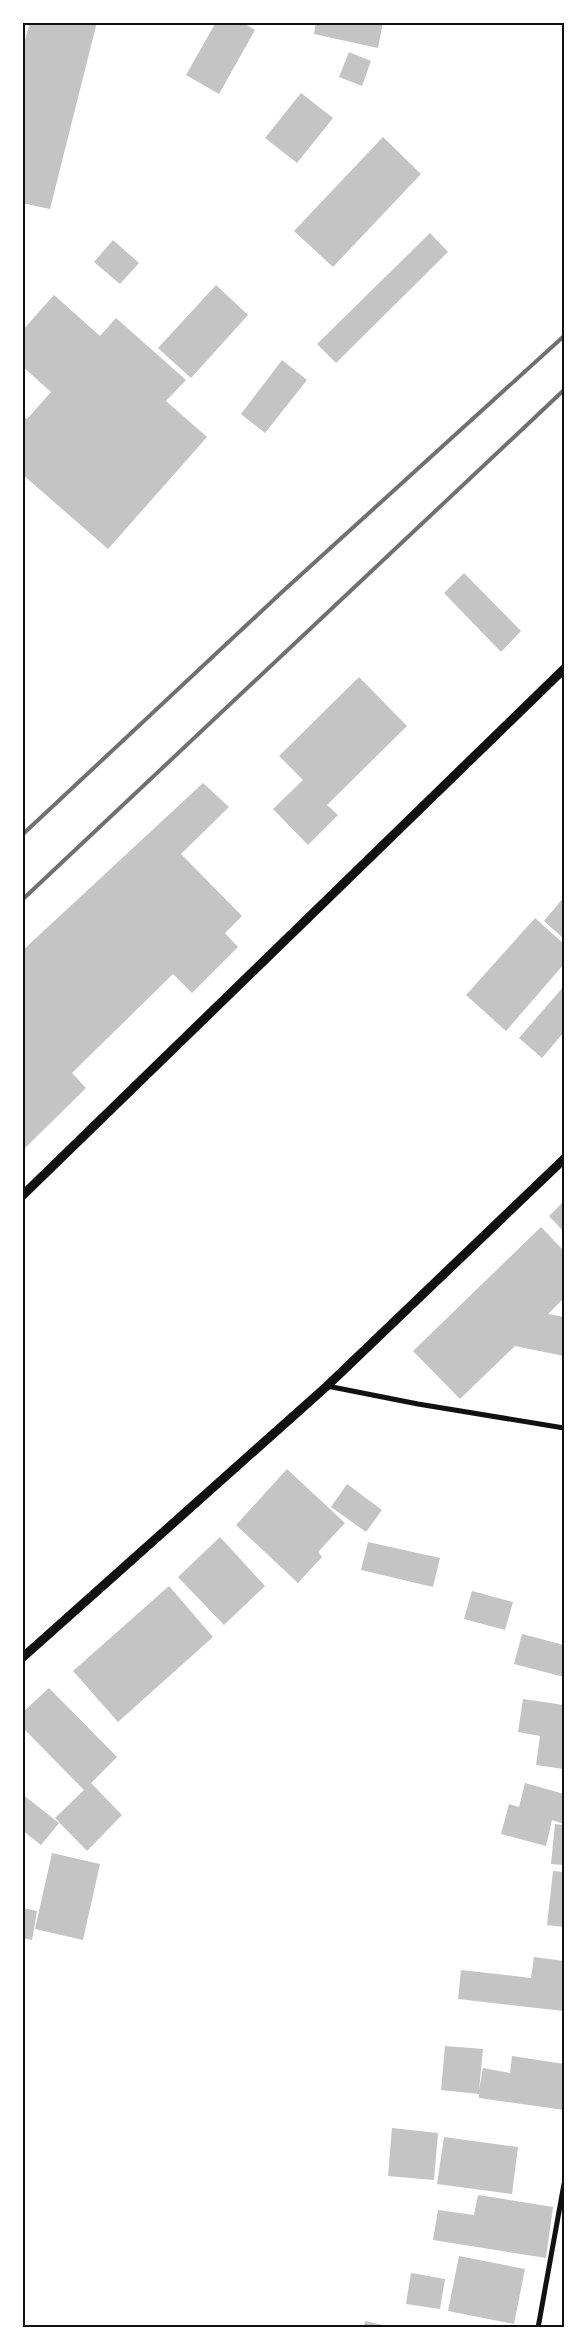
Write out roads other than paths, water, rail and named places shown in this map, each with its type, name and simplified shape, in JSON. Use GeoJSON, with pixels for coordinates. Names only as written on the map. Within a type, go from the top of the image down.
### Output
{"type":"FeatureCollection","features":[{"type":"Feature","properties":{"kind":"street"},"geometry":{"type":"LineString","coordinates":[[22,1196],[564,669]]}},
{"type":"Feature","properties":{"kind":"street"},"geometry":{"type":"LineString","coordinates":[[22,1658],[327,1386],[564,1159]]}},
{"type":"Feature","properties":{"kind":"street"},"geometry":{"type":"LineString","coordinates":[[327,1386],[418,1404],[564,1428]]}},
{"type":"Feature","properties":{"kind":"street"},"geometry":{"type":"LineString","coordinates":[[538,2328],[564,2184]]}},
{"type":"Feature","properties":{"kind":"railway"},"geometry":{"type":"LineString","coordinates":[[22,835],[282,592],[564,336]]}},
{"type":"Feature","properties":{"kind":"railway"},"geometry":{"type":"LineString","coordinates":[[22,900],[564,390]]}}]}
